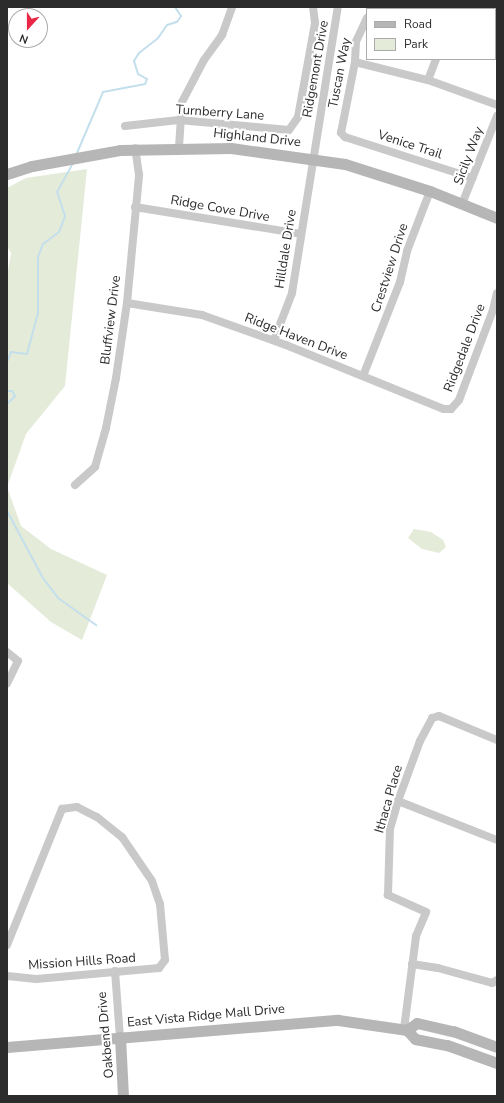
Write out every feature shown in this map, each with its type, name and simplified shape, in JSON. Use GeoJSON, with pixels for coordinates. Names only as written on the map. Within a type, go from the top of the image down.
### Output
{"type":"FeatureCollection","features":[{"type":"Feature","properties":{"kind":"main road","name":"Highland Drive"},"geometry":{"type":"LineString","coordinates":[[7,174],[42,164],[87,155],[135,148],[231,148],[313,158],[345,164],[430,191],[497,218]]}},
{"type":"Feature","properties":{"kind":"main road","name":"East Vista Ridge Mall Drive"},"geometry":{"type":"LineString","coordinates":[[7,1047],[338,1020],[406,1029],[417,1023],[453,1031],[497,1047]]}},
{"type":"Feature","properties":{"kind":"main road","name":"East Vista Ridge Mall Drive"},"geometry":{"type":"LineString","coordinates":[[406,1029],[415,1039],[447,1045],[497,1063]]}},
{"type":"Feature","properties":{"kind":"main road","name":"Oakbend Drive"},"geometry":{"type":"LineString","coordinates":[[120,1037],[123,1096]]}},
{"type":"Feature","properties":{"kind":"street"},"geometry":{"type":"LineString","coordinates":[[179,147],[179,120],[182,102],[204,60],[222,35],[232,7]]}},
{"type":"Feature","properties":{"kind":"street","name":"Turnberry Lane"},"geometry":{"type":"LineString","coordinates":[[125,126],[179,120],[289,130],[298,116],[315,23],[313,7]]}},
{"type":"Feature","properties":{"kind":"street","name":"Ridgemont Drive"},"geometry":{"type":"LineString","coordinates":[[313,158],[338,7]]}},
{"type":"Feature","properties":{"kind":"street","name":"Tuscan Way"},"geometry":{"type":"LineString","coordinates":[[340,133],[355,62],[356,42],[366,20]]}},
{"type":"Feature","properties":{"kind":"street"},"geometry":{"type":"LineString","coordinates":[[428,80],[436,60]]}},
{"type":"Feature","properties":{"kind":"street"},"geometry":{"type":"LineString","coordinates":[[355,62],[428,80],[497,105]]}},
{"type":"Feature","properties":{"kind":"street","name":"Sicily Way"},"geometry":{"type":"LineString","coordinates":[[462,204],[497,116]]}},
{"type":"Feature","properties":{"kind":"street","name":"Venice Trail"},"geometry":{"type":"LineString","coordinates":[[340,133],[345,137],[473,178]]}},
{"type":"Feature","properties":{"kind":"street","name":"Bluffview Drive"},"geometry":{"type":"LineString","coordinates":[[75,485],[95,467],[106,428],[127,304],[139,175],[135,148]]}},
{"type":"Feature","properties":{"kind":"street","name":"Hilldale Drive"},"geometry":{"type":"LineString","coordinates":[[274,340],[292,292],[313,158]]}},
{"type":"Feature","properties":{"kind":"street","name":"Crestview Drive"},"geometry":{"type":"LineString","coordinates":[[363,376],[400,282],[407,251],[430,191]]}},
{"type":"Feature","properties":{"kind":"street","name":"Ridge Cove Drive"},"geometry":{"type":"LineString","coordinates":[[136,207],[301,234]]}},
{"type":"Feature","properties":{"kind":"street","name":"Ridgedale Drive"},"geometry":{"type":"LineString","coordinates":[[451,409],[456,406],[493,310],[497,293]]}},
{"type":"Feature","properties":{"kind":"street","name":"Ridge Haven Drive"},"geometry":{"type":"LineString","coordinates":[[127,304],[202,315],[274,340],[444,409],[451,409]]}},
{"type":"Feature","properties":{"kind":"street"},"geometry":{"type":"LineString","coordinates":[[7,652],[18,661],[7,684]]}},
{"type":"Feature","properties":{"kind":"street","name":"Ithaca Place"},"geometry":{"type":"LineString","coordinates":[[406,1029],[416,936],[426,912],[388,895],[386,887],[390,829],[398,801],[420,741],[432,718],[439,716],[497,740]]}},
{"type":"Feature","properties":{"kind":"street"},"geometry":{"type":"LineString","coordinates":[[398,801],[497,840]]}},
{"type":"Feature","properties":{"kind":"street","name":"Mission Hills Road"},"geometry":{"type":"LineString","coordinates":[[7,945],[62,809],[77,807],[97,817],[122,837],[152,881],[160,904],[165,960],[159,968],[36,979],[7,976]]}},
{"type":"Feature","properties":{"kind":"street"},"geometry":{"type":"LineString","coordinates":[[412,964],[438,968],[492,983],[497,980]]}},
{"type":"Feature","properties":{"kind":"street","name":"Oakbend Drive"},"geometry":{"type":"LineString","coordinates":[[114,972],[120,1037]]}},
{"type":"Feature","properties":{"kind":"green space"},"geometry":{"type":"Polygon","coordinates":[[[87,169],[65,386],[26,434],[7,487],[7,277],[11,253],[7,246],[7,188],[26,178],[87,169]]]}},
{"type":"Feature","properties":{"kind":"green space"},"geometry":{"type":"Polygon","coordinates":[[[7,487],[21,526],[51,549],[107,575],[82,640],[51,622],[7,583],[7,487]]]}},
{"type":"Feature","properties":{"kind":"green space"},"geometry":{"type":"Polygon","coordinates":[[[414,529],[431,532],[443,540],[446,547],[439,553],[422,549],[408,538],[414,529]]]}},
{"type":"Feature","properties":{"kind":"waterway"},"geometry":{"type":"LineString","coordinates":[[77,153],[103,92],[145,84],[147,79],[138,74],[134,61],[139,53],[158,38],[167,25],[177,22],[181,16],[175,7]]}},
{"type":"Feature","properties":{"kind":"waterway"},"geometry":{"type":"LineString","coordinates":[[7,362],[11,352],[27,354],[38,313],[38,257],[43,244],[59,232],[65,216],[57,192],[73,163]]}},
{"type":"Feature","properties":{"kind":"waterway"},"geometry":{"type":"LineString","coordinates":[[7,391],[12,391],[15,396],[7,404]]}},
{"type":"Feature","properties":{"kind":"waterway"},"geometry":{"type":"LineString","coordinates":[[7,511],[43,578],[58,598],[96,625]]}}]}
